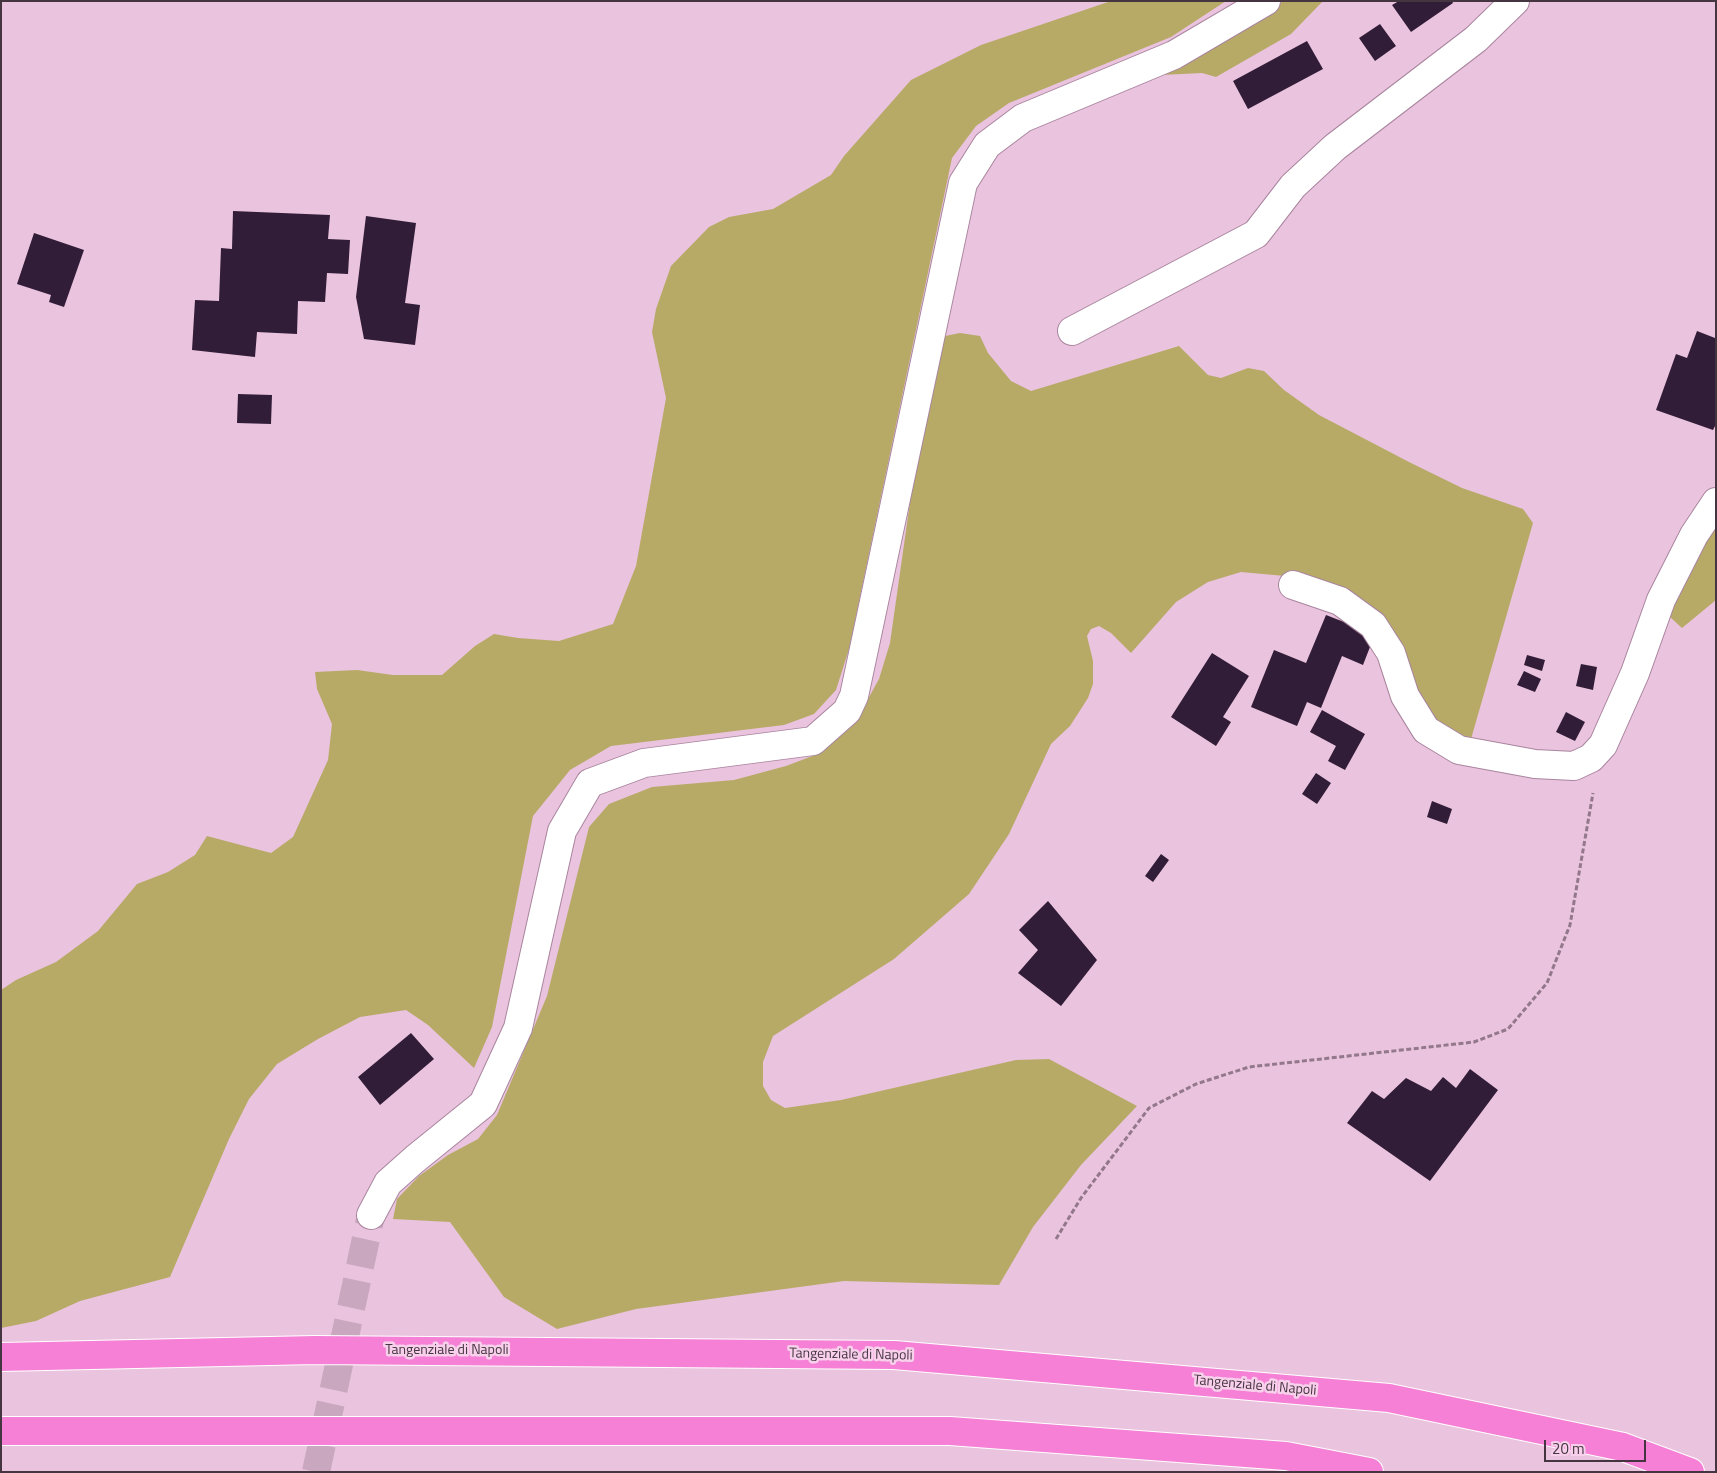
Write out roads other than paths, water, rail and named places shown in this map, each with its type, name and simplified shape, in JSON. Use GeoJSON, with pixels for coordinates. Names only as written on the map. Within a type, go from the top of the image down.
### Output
{"type":"FeatureCollection","features":[{"type":"Feature","properties":{"kind":"highway","name":"Tangenziale di Napoli"},"geometry":{"type":"LineString","coordinates":[[1,1356],[315,1350],[894,1355],[1389,1398],[1623,1447],[1690,1472]]}},
{"type":"Feature","properties":{"kind":"highway"},"geometry":{"type":"LineString","coordinates":[[1,1431],[950,1431],[1286,1456],[1369,1472]]}},
{"type":"Feature","properties":{"kind":"street"},"geometry":{"type":"LineString","coordinates":[[371,1215],[388,1184],[414,1159],[483,1104],[518,1028],[562,830],[590,783],[644,763],[813,741],[848,711],[854,696],[963,183],[987,145],[1024,118],[1174,55],[1266,1]]}},
{"type":"Feature","properties":{"kind":"street"},"geometry":{"type":"LineString","coordinates":[[1072,330],[1256,234],[1293,186],[1335,147],[1476,39],[1515,1]]}},
{"type":"Feature","properties":{"kind":"street"},"geometry":{"type":"LineString","coordinates":[[1293,585],[1340,601],[1373,625],[1391,653],[1405,696],[1426,730],[1459,750],[1535,764],[1574,766],[1591,758],[1603,745],[1635,673],[1661,600],[1694,535],[1716,502]]}},
{"type":"Feature","properties":{"kind":"tunnel"},"geometry":{"type":"LineString","coordinates":[[316,1472],[371,1215]]}}]}
